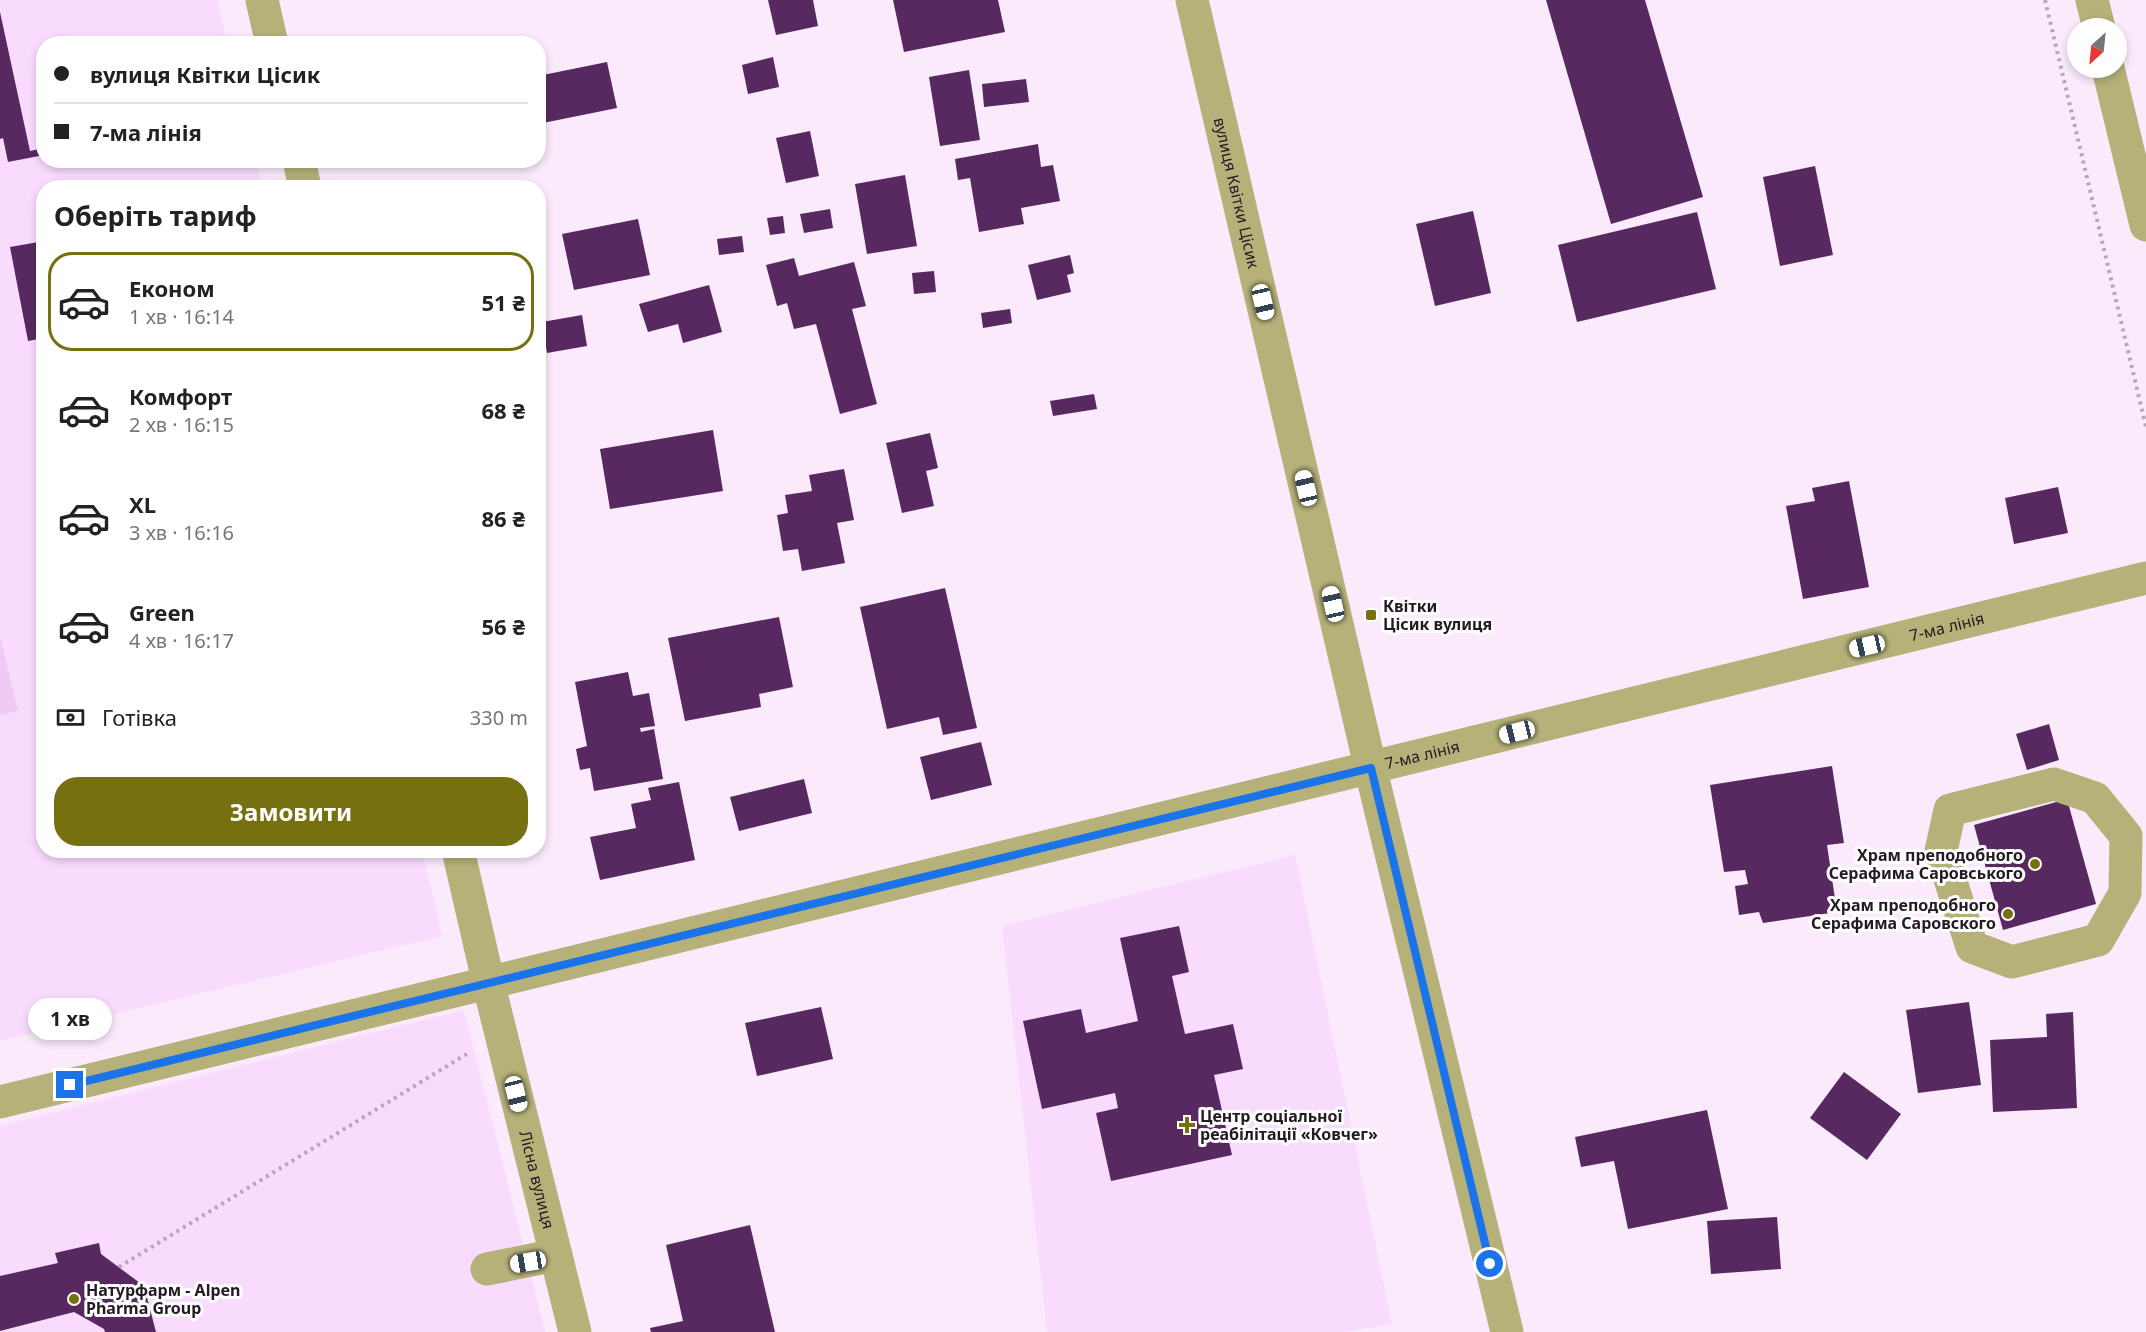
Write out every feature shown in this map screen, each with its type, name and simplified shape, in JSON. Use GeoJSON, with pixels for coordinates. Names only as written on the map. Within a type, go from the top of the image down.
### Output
{"type":"FeatureCollection","features":[{"type":"Feature","properties":{"kind":"street"},"geometry":{"type":"LineString","coordinates":[[262,0],[270,36]]}},
{"type":"Feature","properties":{"kind":"street","name":"вулиця Квітки Цісик"},"geometry":{"type":"LineString","coordinates":[[1192,0],[1371,768],[1507,1332]]}},
{"type":"Feature","properties":{"kind":"street"},"geometry":{"type":"LineString","coordinates":[[2092,0],[2096,18]]}},
{"type":"Feature","properties":{"kind":"street"},"geometry":{"type":"LineString","coordinates":[[2110,78],[2146,225]]}},
{"type":"Feature","properties":{"kind":"street","name":"7-ма лінія"},"geometry":{"type":"LineString","coordinates":[[0,1102],[491,992],[1371,768],[2146,578]]}},
{"type":"Feature","properties":{"kind":"street"},"geometry":{"type":"LineString","coordinates":[[2055,784],[2095,798],[2136,834],[2125,893],[2098,940],[2012,962],[1972,947],[1941,851],[1950,810],[2055,784]]}},
{"type":"Feature","properties":{"kind":"street","name":"Лісна вулиця"},"geometry":{"type":"LineString","coordinates":[[460,858],[575,1332]]}},
{"type":"Feature","properties":{"kind":"street"},"geometry":{"type":"LineString","coordinates":[[487,1269],[556,1255]]}},
{"type":"Feature","properties":{"kind":"path"},"geometry":{"type":"LineString","coordinates":[[2045,0],[2146,426]]}},
{"type":"Feature","properties":{"kind":"path"},"geometry":{"type":"LineString","coordinates":[[119,1267],[474,1049],[491,992]]}},
{"type":"Feature","properties":{"kind":"shaded area"},"geometry":{"type":"Polygon","coordinates":[[[0,0],[217,0],[225,36],[36,36],[36,168],[258,168],[260,180],[36,180],[36,858],[424,858],[442,936],[0,1041],[0,0]]]}},
{"type":"Feature","properties":{"kind":"shaded area"},"geometry":{"type":"Polygon","coordinates":[[[0,636],[18,711],[0,715],[0,636]]]}},
{"type":"Feature","properties":{"kind":"shaded area","name":"Центр соціальної реабілітації «Ковчег»"},"geometry":{"type":"Polygon","coordinates":[[[1295,855],[1392,1324],[1344,1332],[1047,1332],[1002,926],[1295,855]]]}},
{"type":"Feature","properties":{"kind":"shaded area"},"geometry":{"type":"Polygon","coordinates":[[[464,1010],[545,1332],[0,1332],[0,1126],[464,1010]]]}},
{"type":"Feature","properties":{"kind":"building"},"geometry":{"type":"Polygon","coordinates":[[[768,0],[813,0],[818,26],[776,35],[768,0]]]}},
{"type":"Feature","properties":{"kind":"building"},"geometry":{"type":"Polygon","coordinates":[[[893,0],[998,0],[1005,32],[904,52],[893,0]]]}},
{"type":"Feature","properties":{"kind":"building"},"geometry":{"type":"Polygon","coordinates":[[[1546,0],[1645,0],[1703,197],[1611,224],[1546,0]]]}},
{"type":"Feature","properties":{"kind":"building"},"geometry":{"type":"Polygon","coordinates":[[[0,12],[30,151],[36,150],[36,157],[8,162],[3,138],[0,139],[0,12]]]}},
{"type":"Feature","properties":{"kind":"building"},"geometry":{"type":"Polygon","coordinates":[[[773,57],[779,87],[748,94],[742,65],[773,57]]]}},
{"type":"Feature","properties":{"kind":"building"},"geometry":{"type":"Polygon","coordinates":[[[607,62],[617,108],[546,122],[546,74],[607,62]]]}},
{"type":"Feature","properties":{"kind":"building"},"geometry":{"type":"Polygon","coordinates":[[[969,70],[980,140],[940,146],[929,77],[969,70]]]}},
{"type":"Feature","properties":{"kind":"building"},"geometry":{"type":"Polygon","coordinates":[[[1026,79],[1029,102],[984,107],[982,84],[1026,79]]]}},
{"type":"Feature","properties":{"kind":"building"},"geometry":{"type":"Polygon","coordinates":[[[810,131],[819,176],[786,183],[776,138],[810,131]]]}},
{"type":"Feature","properties":{"kind":"building"},"geometry":{"type":"Polygon","coordinates":[[[1038,144],[1041,167],[1053,165],[1060,201],[1021,208],[1024,224],[979,232],[970,178],[958,180],[955,159],[1038,144]]]}},
{"type":"Feature","properties":{"kind":"building"},"geometry":{"type":"Polygon","coordinates":[[[1815,166],[1833,255],[1780,266],[1763,177],[1815,166]]]}},
{"type":"Feature","properties":{"kind":"building"},"geometry":{"type":"Polygon","coordinates":[[[905,175],[917,246],[867,254],[855,184],[905,175]]]}},
{"type":"Feature","properties":{"kind":"building"},"geometry":{"type":"Polygon","coordinates":[[[830,209],[833,228],[804,233],[800,214],[830,209]]]}},
{"type":"Feature","properties":{"kind":"building"},"geometry":{"type":"Polygon","coordinates":[[[1473,211],[1491,293],[1435,306],[1416,224],[1473,211]]]}},
{"type":"Feature","properties":{"kind":"building"},"geometry":{"type":"Polygon","coordinates":[[[1697,212],[1716,289],[1577,322],[1558,245],[1697,212]]]}},
{"type":"Feature","properties":{"kind":"building"},"geometry":{"type":"Polygon","coordinates":[[[783,216],[785,233],[770,235],[767,218],[783,216]]]}},
{"type":"Feature","properties":{"kind":"building"},"geometry":{"type":"Polygon","coordinates":[[[638,219],[650,275],[574,290],[562,234],[638,219]]]}},
{"type":"Feature","properties":{"kind":"building"},"geometry":{"type":"Polygon","coordinates":[[[742,236],[744,252],[719,255],[717,239],[742,236]]]}},
{"type":"Feature","properties":{"kind":"building"},"geometry":{"type":"Polygon","coordinates":[[[36,242],[36,340],[28,341],[10,247],[36,242]]]}},
{"type":"Feature","properties":{"kind":"building"},"geometry":{"type":"Polygon","coordinates":[[[1070,255],[1074,273],[1067,275],[1071,292],[1037,300],[1028,265],[1070,255]]]}},
{"type":"Feature","properties":{"kind":"building"},"geometry":{"type":"Polygon","coordinates":[[[794,258],[799,276],[854,262],[866,306],[852,309],[877,404],[840,414],[816,324],[794,329],[787,303],[777,306],[766,265],[794,258]]]}},
{"type":"Feature","properties":{"kind":"building"},"geometry":{"type":"Polygon","coordinates":[[[934,271],[936,292],[914,294],[912,273],[934,271]]]}},
{"type":"Feature","properties":{"kind":"building"},"geometry":{"type":"Polygon","coordinates":[[[709,285],[722,332],[683,343],[678,324],[648,332],[639,304],[709,285]]]}},
{"type":"Feature","properties":{"kind":"building"},"geometry":{"type":"Polygon","coordinates":[[[1010,309],[1012,323],[983,328],[981,313],[1010,309]]]}},
{"type":"Feature","properties":{"kind":"building"},"geometry":{"type":"Polygon","coordinates":[[[582,315],[587,346],[547,353],[546,321],[582,315]]]}},
{"type":"Feature","properties":{"kind":"building"},"geometry":{"type":"Polygon","coordinates":[[[1094,394],[1097,409],[1053,416],[1050,401],[1094,394]]]}},
{"type":"Feature","properties":{"kind":"building"},"geometry":{"type":"Polygon","coordinates":[[[713,430],[723,491],[610,509],[600,449],[713,430]]]}},
{"type":"Feature","properties":{"kind":"building"},"geometry":{"type":"Polygon","coordinates":[[[930,433],[938,468],[926,471],[934,506],[902,513],[886,443],[930,433]]]}},
{"type":"Feature","properties":{"kind":"building"},"geometry":{"type":"Polygon","coordinates":[[[844,469],[854,520],[837,523],[845,563],[802,571],[798,549],[783,551],[777,515],[788,513],[785,495],[812,491],[809,475],[844,469]]]}},
{"type":"Feature","properties":{"kind":"building"},"geometry":{"type":"Polygon","coordinates":[[[1849,481],[1869,587],[1803,599],[1786,506],[1815,501],[1812,488],[1849,481]]]}},
{"type":"Feature","properties":{"kind":"building"},"geometry":{"type":"Polygon","coordinates":[[[2058,487],[2068,533],[2014,544],[2005,498],[2058,487]]]}},
{"type":"Feature","properties":{"kind":"building"},"geometry":{"type":"Polygon","coordinates":[[[945,588],[977,728],[943,735],[939,717],[887,729],[860,607],[945,588]]]}},
{"type":"Feature","properties":{"kind":"building"},"geometry":{"type":"Polygon","coordinates":[[[779,617],[793,687],[759,694],[761,707],[685,721],[668,638],[779,617]]]}},
{"type":"Feature","properties":{"kind":"building"},"geometry":{"type":"Polygon","coordinates":[[[628,672],[633,696],[649,693],[655,726],[640,728],[641,732],[654,729],[663,779],[594,791],[590,768],[580,770],[576,749],[587,746],[575,682],[628,672]]]}},
{"type":"Feature","properties":{"kind":"building"},"geometry":{"type":"Polygon","coordinates":[[[2049,724],[2059,760],[2027,770],[2016,734],[2049,724]]]}},
{"type":"Feature","properties":{"kind":"building"},"geometry":{"type":"Polygon","coordinates":[[[981,742],[992,785],[931,800],[920,757],[981,742]]]}},
{"type":"Feature","properties":{"kind":"building"},"geometry":{"type":"Polygon","coordinates":[[[1832,766],[1844,843],[1827,845],[1837,912],[1763,923],[1759,912],[1739,915],[1735,886],[1748,884],[1745,870],[1724,872],[1710,785],[1832,766]]]}},
{"type":"Feature","properties":{"kind":"building"},"geometry":{"type":"Polygon","coordinates":[[[804,779],[812,813],[739,831],[730,797],[804,779]]]}},
{"type":"Feature","properties":{"kind":"building"},"geometry":{"type":"Polygon","coordinates":[[[679,782],[695,860],[600,880],[590,837],[636,828],[631,804],[651,800],[648,788],[679,782]]]}},
{"type":"Feature","properties":{"kind":"building","name":"Храм преподобного Серафима Саровського"},"geometry":{"type":"Polygon","coordinates":[[[2067,799],[2096,904],[2003,930],[1974,825],[2067,799]]]}},
{"type":"Feature","properties":{"kind":"building"},"geometry":{"type":"Polygon","coordinates":[[[1179,926],[1189,972],[1172,976],[1185,1034],[1233,1024],[1243,1069],[1214,1075],[1232,1155],[1111,1181],[1096,1113],[1118,1108],[1115,1093],[1042,1109],[1023,1021],[1081,1009],[1086,1033],[1138,1021],[1120,938],[1179,926]]]}},
{"type":"Feature","properties":{"kind":"building"},"geometry":{"type":"Polygon","coordinates":[[[1969,1002],[1981,1085],[1918,1093],[1906,1010],[1969,1002]]]}},
{"type":"Feature","properties":{"kind":"building"},"geometry":{"type":"Polygon","coordinates":[[[821,1007],[833,1059],[757,1076],[745,1023],[821,1007]]]}},
{"type":"Feature","properties":{"kind":"building"},"geometry":{"type":"Polygon","coordinates":[[[2073,1012],[2077,1108],[1993,1112],[1990,1040],[2047,1037],[2046,1014],[2073,1012]]]}},
{"type":"Feature","properties":{"kind":"building"},"geometry":{"type":"Polygon","coordinates":[[[1844,1072],[1901,1114],[1867,1160],[1810,1118],[1844,1072]]]}},
{"type":"Feature","properties":{"kind":"building"},"geometry":{"type":"Polygon","coordinates":[[[1707,1110],[1728,1209],[1628,1229],[1614,1161],[1581,1167],[1575,1137],[1707,1110]]]}},
{"type":"Feature","properties":{"kind":"building"},"geometry":{"type":"Polygon","coordinates":[[[1777,1217],[1781,1269],[1711,1274],[1707,1221],[1777,1217]]]}},
{"type":"Feature","properties":{"kind":"building"},"geometry":{"type":"Polygon","coordinates":[[[750,1225],[775,1332],[651,1332],[650,1328],[683,1321],[666,1245],[750,1225]]]}},
{"type":"Feature","properties":{"kind":"building","name":"Натурфарм - Alpen Pharma Group"},"geometry":{"type":"Polygon","coordinates":[[[99,1243],[101,1254],[144,1286],[156,1332],[105,1332],[104,1329],[74,1312],[0,1331],[0,1276],[58,1263],[55,1253],[99,1243]]]}},
{"type":"Feature","properties":{"kind":"place","name":"Квітки Цісик вулиця"},"geometry":{"type":"Point","coordinates":[1371,615]}},
{"type":"Feature","properties":{"kind":"place","name":"Храм преподобного Серафима Саровського"},"geometry":{"type":"Point","coordinates":[2035,864]}},
{"type":"Feature","properties":{"kind":"place","name":"Храм преподобного Серафима Саровского"},"geometry":{"type":"Point","coordinates":[2008,914]}},
{"type":"Feature","properties":{"kind":"place","name":"Центр соціальної реабілітації «Ковчег»"},"geometry":{"type":"Point","coordinates":[1187,1125]}},
{"type":"Feature","properties":{"kind":"place","name":"Натурфарм - Alpen Pharma Group"},"geometry":{"type":"Point","coordinates":[74,1299]}},
{"type":"Feature","properties":{"kind":"route"},"geometry":{"type":"LineString","coordinates":[[70,1085],[1371,768],[1490,1264]]}}]}
